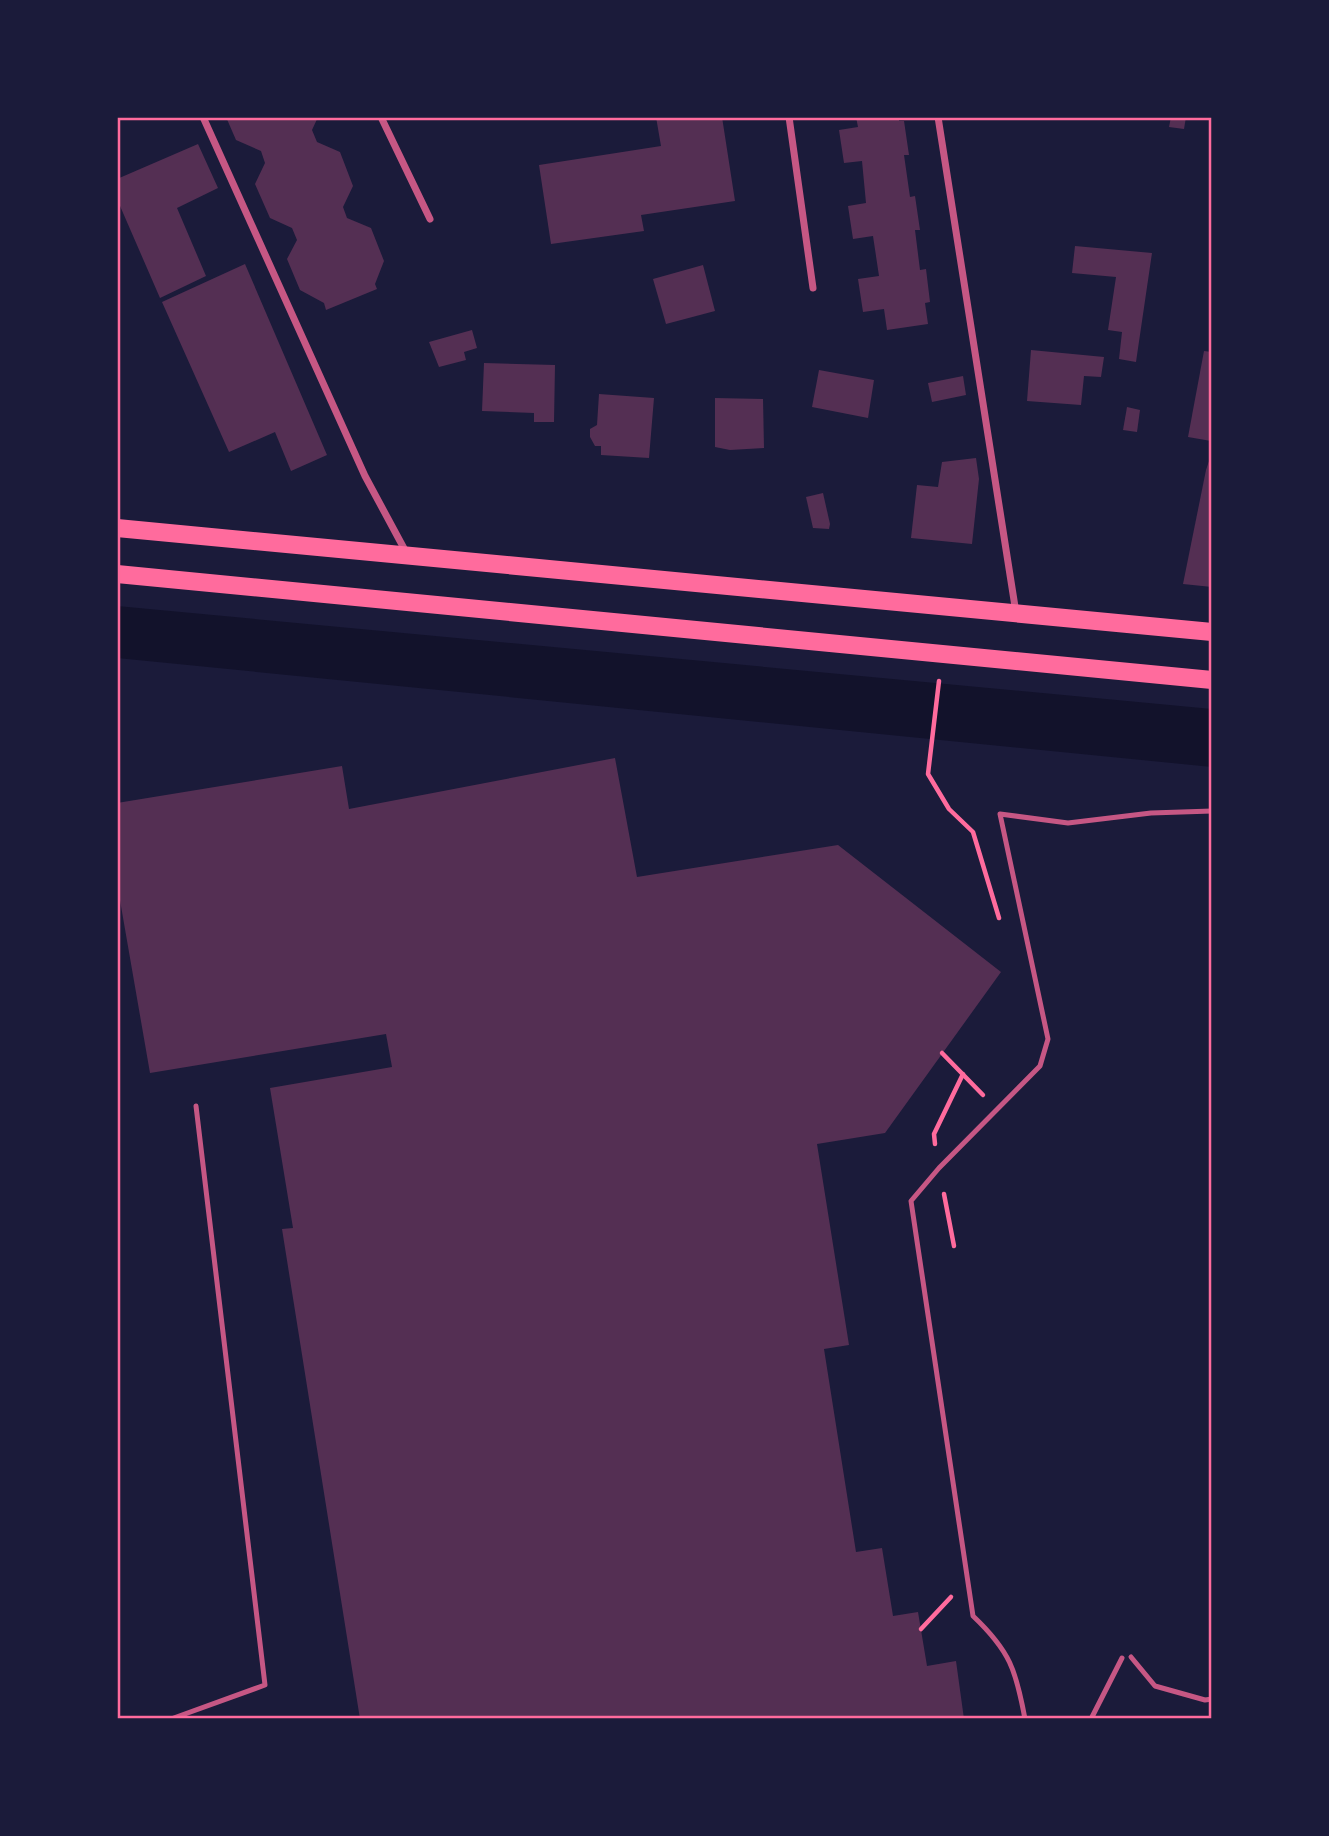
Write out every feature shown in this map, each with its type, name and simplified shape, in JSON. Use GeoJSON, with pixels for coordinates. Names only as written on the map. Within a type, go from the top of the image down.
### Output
{"type":"FeatureCollection","features":[{"type":"Feature","properties":{"kind":"main road"},"geometry":{"type":"LineString","coordinates":[[117,528],[1212,632]]}},
{"type":"Feature","properties":{"kind":"main road"},"geometry":{"type":"LineString","coordinates":[[117,574],[1212,680]]}},
{"type":"Feature","properties":{"kind":"street"},"geometry":{"type":"LineString","coordinates":[[203,117],[365,476],[408,556]]}},
{"type":"Feature","properties":{"kind":"street"},"geometry":{"type":"LineString","coordinates":[[381,117],[430,219]]}},
{"type":"Feature","properties":{"kind":"street"},"geometry":{"type":"LineString","coordinates":[[789,117],[813,288]]}},
{"type":"Feature","properties":{"kind":"street"},"geometry":{"type":"LineString","coordinates":[[938,117],[1016,613]]}},
{"type":"Feature","properties":{"kind":"lane"},"geometry":{"type":"LineString","coordinates":[[1025,1719],[1016,1672],[991,1634],[972,1616],[911,1201],[996,1108],[1040,1066],[1048,1039],[1000,814],[1068,823],[1151,813],[1212,811]]}},
{"type":"Feature","properties":{"kind":"lane"},"geometry":{"type":"LineString","coordinates":[[171,1719],[265,1685],[196,1106]]}},
{"type":"Feature","properties":{"kind":"lane"},"geometry":{"type":"LineString","coordinates":[[1131,1657],[1155,1686],[1205,1700],[1212,1699]]}},
{"type":"Feature","properties":{"kind":"lane"},"geometry":{"type":"LineString","coordinates":[[1091,1719],[1122,1658]]}},
{"type":"Feature","properties":{"kind":"path"},"geometry":{"type":"LineString","coordinates":[[940,676],[928,774],[949,809],[973,832],[1001,926]]}},
{"type":"Feature","properties":{"kind":"path"},"geometry":{"type":"LineString","coordinates":[[942,1053],[996,1108]]}},
{"type":"Feature","properties":{"kind":"path"},"geometry":{"type":"LineString","coordinates":[[921,1629],[966,1581]]}},
{"type":"Feature","properties":{"kind":"shaded area"},"geometry":{"type":"Polygon","coordinates":[[[117,606],[1212,709],[1212,767],[117,658],[117,606]]]}},
{"type":"Feature","properties":{"kind":"building"},"geometry":{"type":"Polygon","coordinates":[[[226,117],[318,117],[312,130],[317,142],[340,152],[353,186],[343,207],[347,218],[371,228],[384,261],[375,284],[377,289],[326,310],[324,303],[300,290],[287,259],[297,240],[292,228],[270,218],[255,184],[265,163],[261,151],[236,140],[226,117]]]}},
{"type":"Feature","properties":{"kind":"building"},"geometry":{"type":"Polygon","coordinates":[[[656,117],[722,117],[735,201],[641,215],[644,231],[551,244],[539,165],[661,146],[656,117]]]}},
{"type":"Feature","properties":{"kind":"building"},"geometry":{"type":"Polygon","coordinates":[[[856,117],[899,117],[899,121],[904,121],[909,155],[904,155],[910,197],[915,196],[920,230],[915,230],[920,270],[926,269],[930,302],[925,303],[928,324],[887,330],[884,309],[863,312],[858,279],[879,276],[873,236],[853,239],[848,206],[866,203],[862,161],[844,163],[839,130],[858,127],[856,117]]]}},
{"type":"Feature","properties":{"kind":"building"},"geometry":{"type":"Polygon","coordinates":[[[1171,117],[1186,117],[1184,129],[1169,127],[1171,117]]]}},
{"type":"Feature","properties":{"kind":"building"},"geometry":{"type":"Polygon","coordinates":[[[198,144],[218,188],[177,208],[206,276],[160,298],[117,199],[117,179],[198,144]]]}},
{"type":"Feature","properties":{"kind":"building"},"geometry":{"type":"Polygon","coordinates":[[[1075,246],[1152,253],[1136,362],[1119,359],[1122,332],[1108,330],[1116,277],[1072,273],[1075,246]]]}},
{"type":"Feature","properties":{"kind":"building"},"geometry":{"type":"Polygon","coordinates":[[[245,264],[327,455],[291,471],[275,432],[229,452],[162,302],[245,264]]]}},
{"type":"Feature","properties":{"kind":"building"},"geometry":{"type":"Polygon","coordinates":[[[703,265],[715,311],[666,324],[653,279],[703,265]]]}},
{"type":"Feature","properties":{"kind":"building"},"geometry":{"type":"Polygon","coordinates":[[[472,330],[477,348],[464,352],[466,360],[439,367],[429,342],[472,330]]]}},
{"type":"Feature","properties":{"kind":"building"},"geometry":{"type":"Polygon","coordinates":[[[1031,350],[1104,357],[1101,377],[1084,376],[1081,405],[1027,401],[1031,350]]]}},
{"type":"Feature","properties":{"kind":"building"},"geometry":{"type":"Polygon","coordinates":[[[1204,351],[1212,352],[1211,441],[1188,437],[1204,351]]]}},
{"type":"Feature","properties":{"kind":"building"},"geometry":{"type":"Polygon","coordinates":[[[484,363],[555,365],[554,422],[534,422],[534,413],[482,411],[484,363]]]}},
{"type":"Feature","properties":{"kind":"building"},"geometry":{"type":"Polygon","coordinates":[[[819,370],[874,380],[868,418],[812,407],[819,370]]]}},
{"type":"Feature","properties":{"kind":"building"},"geometry":{"type":"Polygon","coordinates":[[[963,376],[966,395],[932,402],[928,383],[963,376]]]}},
{"type":"Feature","properties":{"kind":"building"},"geometry":{"type":"Polygon","coordinates":[[[599,394],[654,398],[649,458],[601,455],[601,446],[595,446],[590,437],[590,429],[597,425],[599,394]]]}},
{"type":"Feature","properties":{"kind":"building"},"geometry":{"type":"Polygon","coordinates":[[[715,398],[763,399],[764,448],[730,450],[715,447],[715,398]]]}},
{"type":"Feature","properties":{"kind":"building"},"geometry":{"type":"Polygon","coordinates":[[[1127,407],[1140,410],[1137,432],[1123,430],[1127,407]]]}},
{"type":"Feature","properties":{"kind":"building"},"geometry":{"type":"Polygon","coordinates":[[[976,458],[979,479],[972,544],[911,538],[917,485],[938,487],[942,462],[976,458]]]}},
{"type":"Feature","properties":{"kind":"building"},"geometry":{"type":"Polygon","coordinates":[[[1210,458],[1212,587],[1183,584],[1210,458]]]}},
{"type":"Feature","properties":{"kind":"building"},"geometry":{"type":"Polygon","coordinates":[[[823,493],[829,529],[813,528],[806,497],[823,493]]]}},
{"type":"Feature","properties":{"kind":"building"},"geometry":{"type":"Polygon","coordinates":[[[615,758],[637,877],[838,845],[1001,972],[885,1133],[817,1144],[849,1345],[824,1349],[856,1552],[882,1548],[893,1616],[918,1612],[927,1666],[956,1661],[964,1719],[360,1719],[282,1229],[293,1228],[270,1088],[392,1067],[386,1034],[150,1073],[117,883],[117,803],[342,766],[349,809],[615,758]]]}}]}
